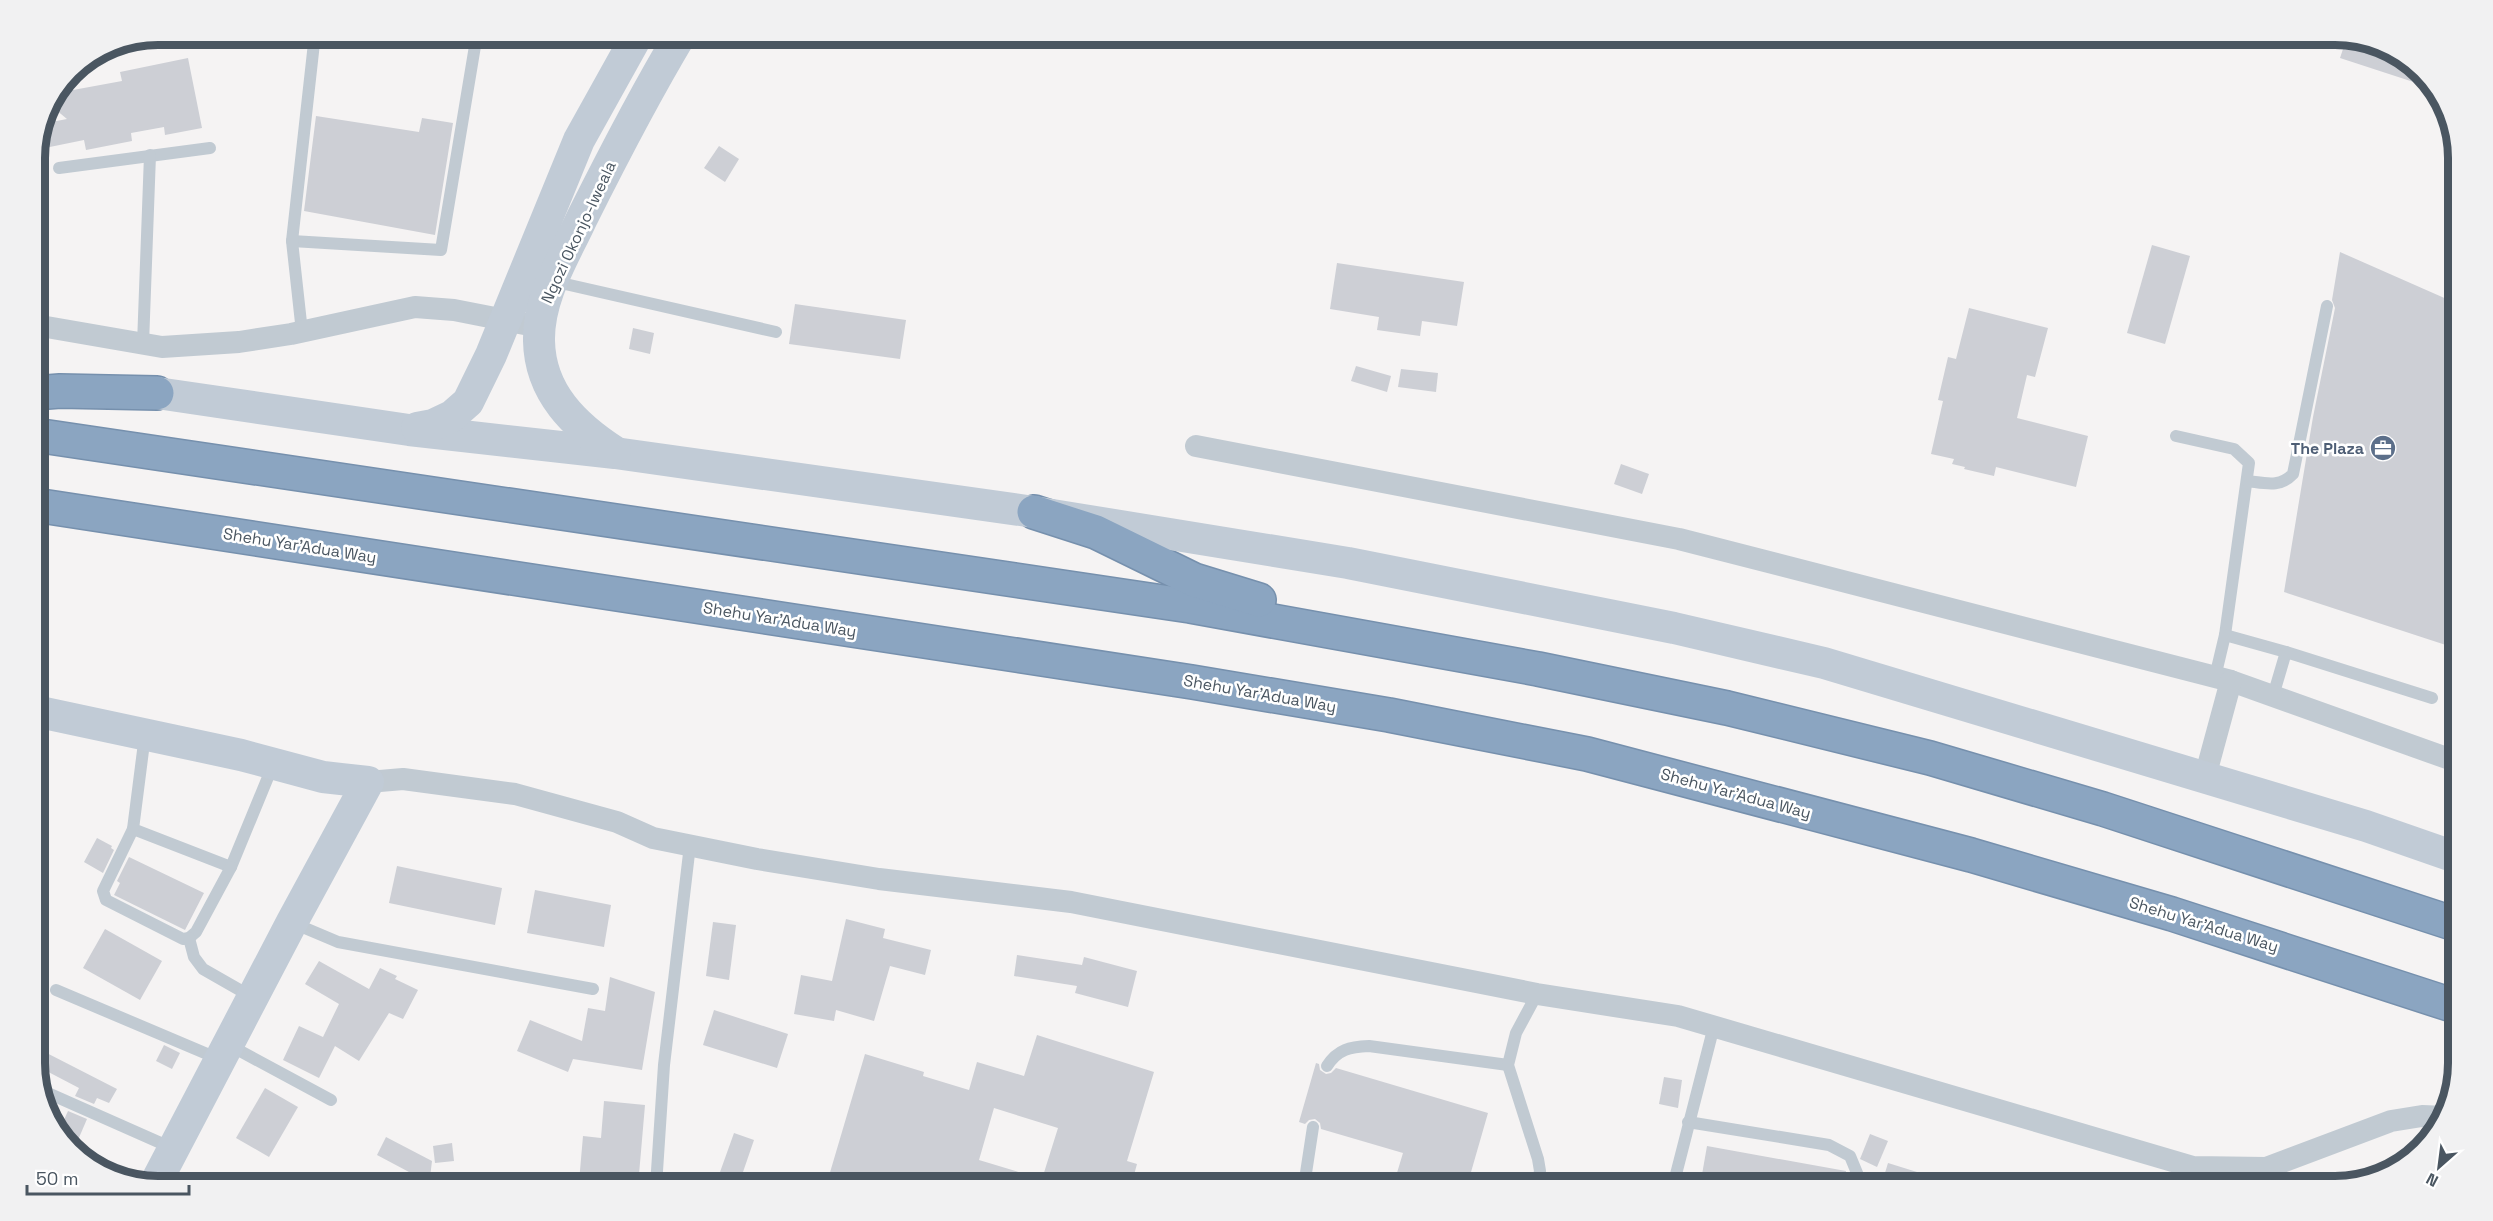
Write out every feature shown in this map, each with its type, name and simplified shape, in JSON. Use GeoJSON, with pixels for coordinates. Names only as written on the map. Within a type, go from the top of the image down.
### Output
{"type":"FeatureCollection","features":[{"type":"Feature","properties":{"kind":"highway"},"geometry":{"type":"LineString","coordinates":[[45,392],[157,393]]}},
{"type":"Feature","properties":{"kind":"highway"},"geometry":{"type":"LineString","coordinates":[[45,436],[1179,604],[1538,669],[1716,705],[1930,758],[2103,809],[2448,922]]}},
{"type":"Feature","properties":{"kind":"highway","name":"Shehu Yar'Adua Way"},"geometry":{"type":"LineString","coordinates":[[45,507],[1192,682],[1389,715],[1587,754],[1960,852],[2172,914],[2448,1005]]}},
{"type":"Feature","properties":{"kind":"highway"},"geometry":{"type":"LineString","coordinates":[[1034,512],[1095,532],[1194,580],[1280,607],[1363,637]]}},
{"type":"Feature","properties":{"kind":"street"},"geometry":{"type":"LineString","coordinates":[[409,430],[433,425],[452,416],[468,402],[491,355],[579,140],[632,45]]}},
{"type":"Feature","properties":{"kind":"street","name":"Ngozi Okonjo-Iweala"},"geometry":{"type":"LineString","coordinates":[[615,453],[572,421],[556,398],[544,371],[539,342],[542,312],[552,281],[613,156],[675,45]]}},
{"type":"Feature","properties":{"kind":"street"},"geometry":{"type":"LineString","coordinates":[[45,327],[162,347],[239,342],[302,332],[415,307],[454,310],[540,327]]}},
{"type":"Feature","properties":{"kind":"street"},"geometry":{"type":"LineString","coordinates":[[157,393],[409,430],[615,453],[1034,512],[1348,563],[1674,628],[1824,663],[2366,826],[2448,855]]}},
{"type":"Feature","properties":{"kind":"street"},"geometry":{"type":"LineString","coordinates":[[1196,446],[1679,539],[2223,679],[2448,758]]}},
{"type":"Feature","properties":{"kind":"street"},"geometry":{"type":"LineString","coordinates":[[2205,777],[2223,679]]}},
{"type":"Feature","properties":{"kind":"street"},"geometry":{"type":"LineString","coordinates":[[45,713],[323,777],[368,782],[403,779],[515,794],[617,822],[653,838],[879,879],[1071,902],[1537,994],[1678,1016],[2193,1167],[2266,1168],[2391,1121],[2434,1117]]}},
{"type":"Feature","properties":{"kind":"street"},"geometry":{"type":"LineString","coordinates":[[159,1176],[368,782]]}},
{"type":"Feature","properties":{"kind":"lane"},"geometry":{"type":"LineString","coordinates":[[302,332],[292,241],[314,45]]}},
{"type":"Feature","properties":{"kind":"lane"},"geometry":{"type":"LineString","coordinates":[[292,241],[441,250],[475,45]]}},
{"type":"Feature","properties":{"kind":"lane"},"geometry":{"type":"LineString","coordinates":[[59,168],[210,147]]}},
{"type":"Feature","properties":{"kind":"lane"},"geometry":{"type":"LineString","coordinates":[[143,344],[150,155]]}},
{"type":"Feature","properties":{"kind":"lane"},"geometry":{"type":"LineString","coordinates":[[552,281],[776,332]]}},
{"type":"Feature","properties":{"kind":"lane"},"geometry":{"type":"LineString","coordinates":[[2247,481],[2275,484],[2286,482],[2293,474],[2327,306]]}},
{"type":"Feature","properties":{"kind":"lane"},"geometry":{"type":"LineString","coordinates":[[2176,436],[2234,448],[2249,463],[2225,634],[2223,679]]}},
{"type":"Feature","properties":{"kind":"lane"},"geometry":{"type":"LineString","coordinates":[[2225,634],[2432,698]]}},
{"type":"Feature","properties":{"kind":"lane"},"geometry":{"type":"LineString","coordinates":[[2273,696],[2286,652]]}},
{"type":"Feature","properties":{"kind":"lane"},"geometry":{"type":"LineString","coordinates":[[145,735],[133,829],[103,891],[106,900],[183,939],[189,938],[196,932],[231,867],[273,764]]}},
{"type":"Feature","properties":{"kind":"lane"},"geometry":{"type":"LineString","coordinates":[[133,829],[231,867]]}},
{"type":"Feature","properties":{"kind":"lane"},"geometry":{"type":"LineString","coordinates":[[657,1176],[664,1065],[690,845]]}},
{"type":"Feature","properties":{"kind":"lane"},"geometry":{"type":"LineString","coordinates":[[292,922],[338,942],[593,988]]}},
{"type":"Feature","properties":{"kind":"lane"},"geometry":{"type":"LineString","coordinates":[[189,938],[194,957],[203,969],[252,997]]}},
{"type":"Feature","properties":{"kind":"lane"},"geometry":{"type":"LineString","coordinates":[[56,990],[224,1052],[331,1100]]}},
{"type":"Feature","properties":{"kind":"lane"},"geometry":{"type":"LineString","coordinates":[[1537,994],[1516,1033],[1508,1065],[1538,1159],[1539,1176]]}},
{"type":"Feature","properties":{"kind":"lane"},"geometry":{"type":"LineString","coordinates":[[1675,1176],[1714,1026]]}},
{"type":"Feature","properties":{"kind":"lane"},"geometry":{"type":"LineString","coordinates":[[1327,1066],[1339,1052],[1349,1047],[1369,1046],[1508,1065]]}},
{"type":"Feature","properties":{"kind":"lane"},"geometry":{"type":"LineString","coordinates":[[50,1094],[173,1149]]}},
{"type":"Feature","properties":{"kind":"lane"},"geometry":{"type":"LineString","coordinates":[[1688,1122],[1829,1145],[1850,1156],[1858,1176]]}},
{"type":"Feature","properties":{"kind":"lane"},"geometry":{"type":"LineString","coordinates":[[1306,1176],[1313,1126]]}},
{"type":"Feature","properties":{"kind":"building"},"geometry":{"type":"Polygon","coordinates":[[[2344,46],[2371,51],[2398,64],[2420,84],[2340,58],[2344,46]]]}},
{"type":"Feature","properties":{"kind":"building"},"geometry":{"type":"Polygon","coordinates":[[[188,58],[202,128],[165,135],[164,127],[131,133],[132,141],[86,150],[84,140],[45,148],[51,122],[67,119],[56,110],[70,88],[73,90],[122,81],[120,72],[188,58]]]}},
{"type":"Feature","properties":{"kind":"building"},"geometry":{"type":"Polygon","coordinates":[[[316,116],[419,132],[422,118],[453,123],[435,235],[304,211],[316,116]]]}},
{"type":"Feature","properties":{"kind":"building"},"geometry":{"type":"Polygon","coordinates":[[[719,146],[739,159],[725,182],[704,168],[719,146]]]}},
{"type":"Feature","properties":{"kind":"building"},"geometry":{"type":"Polygon","coordinates":[[[2152,245],[2190,256],[2165,344],[2127,333],[2152,245]]]}},
{"type":"Feature","properties":{"kind":"building","name":"The Plaza"},"geometry":{"type":"Polygon","coordinates":[[[2340,252],[2448,300],[2448,646],[2284,592],[2313,417],[2335,308],[2332,300],[2340,252]]]}},
{"type":"Feature","properties":{"kind":"building"},"geometry":{"type":"Polygon","coordinates":[[[1337,263],[1464,282],[1457,326],[1422,321],[1420,336],[1377,330],[1379,317],[1330,309],[1337,263]]]}},
{"type":"Feature","properties":{"kind":"building"},"geometry":{"type":"Polygon","coordinates":[[[795,304],[906,320],[900,359],[789,344],[795,304]]]}},
{"type":"Feature","properties":{"kind":"building"},"geometry":{"type":"Polygon","coordinates":[[[1969,308],[2048,328],[2035,377],[2027,375],[2017,418],[2088,436],[2076,487],[1996,467],[1994,476],[1964,469],[1965,467],[1952,464],[1954,459],[1931,454],[1943,401],[1938,400],[1948,357],[1956,359],[1969,308]]]}},
{"type":"Feature","properties":{"kind":"building"},"geometry":{"type":"Polygon","coordinates":[[[633,328],[654,333],[650,354],[629,349],[633,328]]]}},
{"type":"Feature","properties":{"kind":"building"},"geometry":{"type":"Polygon","coordinates":[[[1356,366],[1391,376],[1387,392],[1351,381],[1356,366]]]}},
{"type":"Feature","properties":{"kind":"building"},"geometry":{"type":"Polygon","coordinates":[[[1401,369],[1438,373],[1436,392],[1398,387],[1401,369]]]}},
{"type":"Feature","properties":{"kind":"building"},"geometry":{"type":"Polygon","coordinates":[[[1621,464],[1649,474],[1642,494],[1614,484],[1621,464]]]}},
{"type":"Feature","properties":{"kind":"building"},"geometry":{"type":"Polygon","coordinates":[[[97,838],[112,846],[114,850],[103,873],[84,862],[97,838]]]}},
{"type":"Feature","properties":{"kind":"building"},"geometry":{"type":"Polygon","coordinates":[[[129,857],[204,893],[185,930],[114,895],[120,883],[117,881],[129,857]]]}},
{"type":"Feature","properties":{"kind":"building"},"geometry":{"type":"Polygon","coordinates":[[[397,866],[502,888],[495,925],[389,903],[397,866]]]}},
{"type":"Feature","properties":{"kind":"building"},"geometry":{"type":"Polygon","coordinates":[[[535,890],[611,905],[604,947],[527,933],[535,890]]]}},
{"type":"Feature","properties":{"kind":"building"},"geometry":{"type":"Polygon","coordinates":[[[846,919],[885,929],[883,938],[931,950],[925,975],[890,966],[874,1021],[836,1010],[834,1021],[794,1014],[801,975],[832,981],[846,919]]]}},
{"type":"Feature","properties":{"kind":"building"},"geometry":{"type":"Polygon","coordinates":[[[713,922],[736,925],[729,980],[706,976],[713,922]]]}},
{"type":"Feature","properties":{"kind":"building"},"geometry":{"type":"Polygon","coordinates":[[[105,929],[162,961],[140,1000],[83,968],[105,929]]]}},
{"type":"Feature","properties":{"kind":"building"},"geometry":{"type":"Polygon","coordinates":[[[1017,955],[1082,965],[1084,957],[1137,971],[1128,1007],[1075,993],[1077,986],[1014,976],[1017,955]]]}},
{"type":"Feature","properties":{"kind":"building"},"geometry":{"type":"Polygon","coordinates":[[[319,961],[369,989],[380,968],[397,976],[395,979],[418,990],[403,1019],[389,1013],[359,1061],[335,1046],[319,1078],[283,1060],[299,1026],[323,1037],[339,1004],[305,984],[319,961]]]}},
{"type":"Feature","properties":{"kind":"building"},"geometry":{"type":"Polygon","coordinates":[[[610,977],[655,992],[642,1070],[573,1059],[568,1072],[517,1051],[530,1020],[582,1041],[588,1008],[605,1011],[610,977]]]}},
{"type":"Feature","properties":{"kind":"building"},"geometry":{"type":"Polygon","coordinates":[[[714,1010],[788,1034],[777,1068],[703,1045],[714,1010]]]}},
{"type":"Feature","properties":{"kind":"building"},"geometry":{"type":"Polygon","coordinates":[[[1037,1035],[1154,1072],[1127,1161],[1137,1164],[1134,1176],[1043,1176],[1058,1128],[994,1108],[979,1160],[1032,1176],[829,1176],[865,1054],[924,1072],[923,1076],[969,1090],[977,1062],[1024,1076],[1037,1035]]]}},
{"type":"Feature","properties":{"kind":"building"},"geometry":{"type":"Polygon","coordinates":[[[164,1045],[180,1053],[172,1069],[156,1061],[164,1045]]]}},
{"type":"Feature","properties":{"kind":"building"},"geometry":{"type":"Polygon","coordinates":[[[45,1052],[117,1089],[109,1103],[97,1098],[94,1104],[75,1096],[79,1088],[45,1070],[45,1052]]]}},
{"type":"Feature","properties":{"kind":"building"},"geometry":{"type":"Polygon","coordinates":[[[1316,1063],[1326,1074],[1336,1068],[1488,1113],[1470,1176],[1396,1176],[1403,1153],[1321,1129],[1320,1123],[1315,1119],[1305,1124],[1299,1122],[1316,1063]]]}},
{"type":"Feature","properties":{"kind":"building"},"geometry":{"type":"Polygon","coordinates":[[[1664,1077],[1682,1080],[1678,1108],[1659,1104],[1664,1077]]]}},
{"type":"Feature","properties":{"kind":"building"},"geometry":{"type":"Polygon","coordinates":[[[265,1088],[298,1107],[269,1157],[236,1138],[265,1088]]]}},
{"type":"Feature","properties":{"kind":"building"},"geometry":{"type":"Polygon","coordinates":[[[604,1101],[645,1105],[639,1176],[580,1176],[583,1136],[601,1138],[604,1101]]]}},
{"type":"Feature","properties":{"kind":"building"},"geometry":{"type":"Polygon","coordinates":[[[68,1111],[87,1119],[78,1140],[63,1123],[68,1111]]]}},
{"type":"Feature","properties":{"kind":"building"},"geometry":{"type":"Polygon","coordinates":[[[734,1133],[754,1140],[743,1172],[754,1176],[719,1176],[734,1133]]]}},
{"type":"Feature","properties":{"kind":"building"},"geometry":{"type":"Polygon","coordinates":[[[1870,1134],[1888,1141],[1877,1167],[1860,1159],[1870,1134]]]}},
{"type":"Feature","properties":{"kind":"building"},"geometry":{"type":"Polygon","coordinates":[[[386,1137],[432,1161],[430,1176],[408,1176],[409,1172],[377,1155],[386,1137]]]}},
{"type":"Feature","properties":{"kind":"building"},"geometry":{"type":"Polygon","coordinates":[[[452,1143],[454,1161],[435,1163],[433,1146],[452,1143]]]}},
{"type":"Feature","properties":{"kind":"building"},"geometry":{"type":"Polygon","coordinates":[[[1707,1146],[1846,1171],[1845,1176],[1702,1176],[1707,1146]]]}},
{"type":"Feature","properties":{"kind":"building"},"geometry":{"type":"Polygon","coordinates":[[[1888,1163],[1917,1172],[1916,1176],[1884,1176],[1888,1163]]]}},
{"type":"Feature","properties":{"kind":"place","name":"The Plaza"},"geometry":{"type":"Point","coordinates":[2383,448]}}]}
